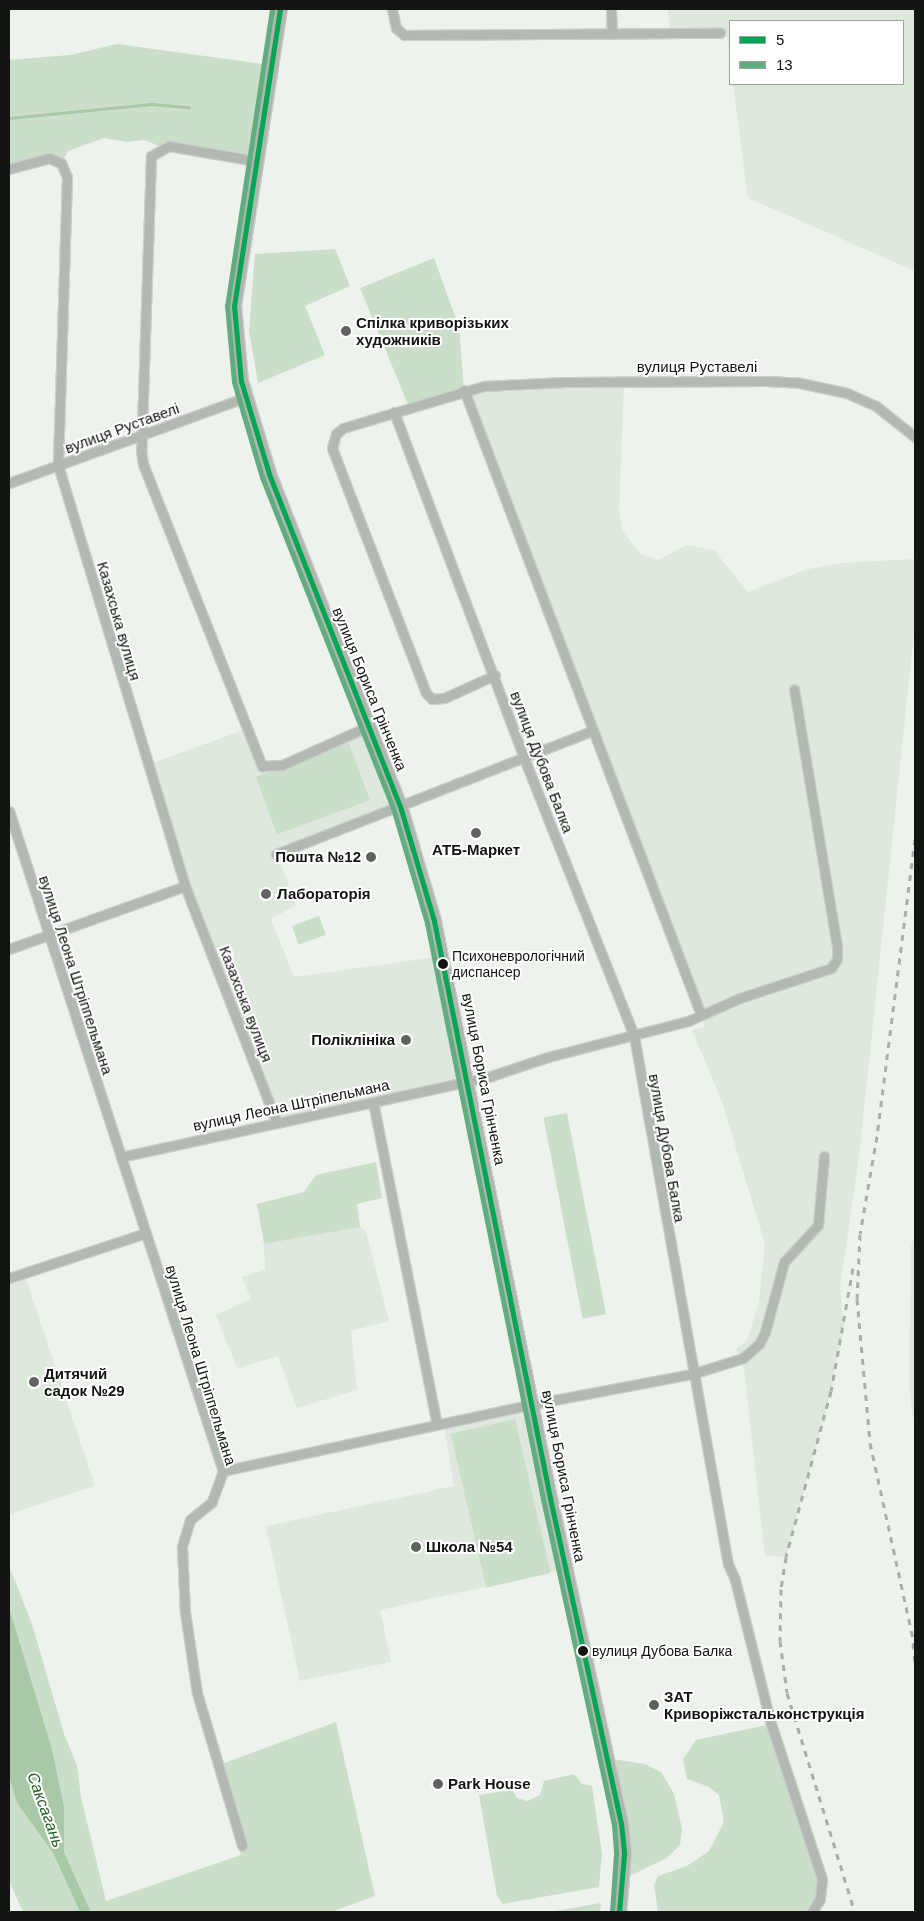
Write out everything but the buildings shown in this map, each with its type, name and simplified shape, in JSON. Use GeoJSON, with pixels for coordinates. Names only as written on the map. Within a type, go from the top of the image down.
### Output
{"type":"FeatureCollection","features":[{"type":"Feature","properties":{"kind":"street","name":"вулиця Бориса Грінченка"},"geometry":{"type":"LineString","coordinates":[[280,9],[234,306],[237,362],[244,398],[269,474],[367,727],[400,806],[434,921],[621,1823],[624,1854],[620,1912]]}},
{"type":"Feature","properties":{"kind":"street"},"geometry":{"type":"LineString","coordinates":[[392,9],[396,28],[404,35],[720,33]]}},
{"type":"Feature","properties":{"kind":"street"},"geometry":{"type":"LineString","coordinates":[[611,9],[612,34]]}},
{"type":"Feature","properties":{"kind":"street"},"geometry":{"type":"LineString","coordinates":[[256,162],[169,146],[151,156],[142,435],[143,464],[262,766],[282,765],[367,727]]}},
{"type":"Feature","properties":{"kind":"street","name":"Казахська вулиця"},"geometry":{"type":"LineString","coordinates":[[9,169],[49,158],[61,163],[67,177],[58,465],[185,886],[276,1121]]}},
{"type":"Feature","properties":{"kind":"street","name":"вулиця Руставелі"},"geometry":{"type":"LineString","coordinates":[[495,675],[444,698],[432,699],[426,693],[332,446],[336,434],[344,428],[464,390],[484,386],[566,382],[800,383],[847,393],[876,406],[915,437]]}},
{"type":"Feature","properties":{"kind":"street"},"geometry":{"type":"LineString","coordinates":[[464,390],[591,731],[701,1015]]}},
{"type":"Feature","properties":{"kind":"street","name":"вулиця Руставелі"},"geometry":{"type":"LineString","coordinates":[[9,483],[244,398]]}},
{"type":"Feature","properties":{"kind":"street","name":"вулиця Дубова Балка"},"geometry":{"type":"LineString","coordinates":[[394,412],[495,675],[524,758],[634,1036],[692,1374],[728,1564],[735,1580],[771,1724],[822,1880],[820,1900],[812,1912]]}},
{"type":"Feature","properties":{"kind":"street","name":"вулиця Леона Штріпельмана"},"geometry":{"type":"LineString","coordinates":[[121,1157],[276,1121],[468,1082],[634,1036],[701,1015],[740,998],[818,974],[831,968],[837,959],[794,690]]}},
{"type":"Feature","properties":{"kind":"street"},"geometry":{"type":"LineString","coordinates":[[276,854],[591,731]]}},
{"type":"Feature","properties":{"kind":"street","name":"вулиця Леона Штріппельмана"},"geometry":{"type":"LineString","coordinates":[[9,811],[223,1472],[212,1502],[190,1520],[182,1548],[185,1612],[197,1693],[242,1845]]}},
{"type":"Feature","properties":{"kind":"street"},"geometry":{"type":"LineString","coordinates":[[9,949],[185,886]]}},
{"type":"Feature","properties":{"kind":"street"},"geometry":{"type":"LineString","coordinates":[[373,1102],[437,1425]]}},
{"type":"Feature","properties":{"kind":"street"},"geometry":{"type":"LineString","coordinates":[[223,1472],[533,1404],[692,1374],[743,1358],[760,1344],[780,1270],[818,1225],[824,1156]]}},
{"type":"Feature","properties":{"kind":"street"},"geometry":{"type":"LineString","coordinates":[[9,1278],[146,1234]]}},
{"type":"Feature","properties":{"kind":"shaded area"},"geometry":{"type":"Polygon","coordinates":[[[668,9],[915,9],[915,271],[748,198],[733,85],[904,85],[904,20],[729,20],[729,54],[727,37],[670,33],[668,9]]]}},
{"type":"Feature","properties":{"kind":"shaded area"},"geometry":{"type":"Polygon","coordinates":[[[117,44],[270,65],[256,161],[162,147],[144,140],[127,142],[104,138],[68,151],[61,163],[49,158],[9,169],[9,60],[70,55],[117,44]]]}},
{"type":"Feature","properties":{"kind":"shaded area"},"geometry":{"type":"Polygon","coordinates":[[[335,249],[350,286],[305,306],[325,355],[258,383],[249,331],[255,254],[335,249]]]}},
{"type":"Feature","properties":{"kind":"shaded area"},"geometry":{"type":"Polygon","coordinates":[[[434,258],[459,327],[464,390],[409,407],[360,288],[434,258]]]}},
{"type":"Feature","properties":{"kind":"shaded area"},"geometry":{"type":"Polygon","coordinates":[[[624,381],[619,511],[622,530],[640,554],[659,560],[686,545],[714,550],[748,592],[804,570],[841,563],[915,559],[915,623],[859,1157],[840,1287],[844,1326],[831,1391],[786,1557],[765,1556],[744,1369],[736,1349],[747,1341],[759,1302],[765,1244],[722,1102],[692,1030],[705,1027],[701,1015],[464,390],[624,381]]]}},
{"type":"Feature","properties":{"kind":"shaded area","name":"Психоневрологічний диспансер"},"geometry":{"type":"Polygon","coordinates":[[[367,727],[400,806],[277,854],[296,905],[271,919],[294,977],[443,956],[468,1082],[276,1121],[185,886],[147,765],[246,729],[266,768],[367,727]]]}},
{"type":"Feature","properties":{"kind":"shaded area"},"geometry":{"type":"Polygon","coordinates":[[[349,743],[370,800],[277,834],[256,777],[349,743]]]}},
{"type":"Feature","properties":{"kind":"shaded area"},"geometry":{"type":"Polygon","coordinates":[[[319,916],[326,935],[299,945],[292,926],[319,916]]]}},
{"type":"Feature","properties":{"kind":"shaded area"},"geometry":{"type":"Polygon","coordinates":[[[567,1113],[606,1314],[583,1319],[543,1118],[567,1113]]]}},
{"type":"Feature","properties":{"kind":"shaded area"},"geometry":{"type":"Polygon","coordinates":[[[376,1162],[382,1198],[357,1204],[360,1227],[264,1244],[257,1204],[304,1192],[316,1175],[376,1162]]]}},
{"type":"Feature","properties":{"kind":"shaded area"},"geometry":{"type":"Polygon","coordinates":[[[360,1227],[366,1232],[389,1321],[351,1331],[357,1390],[297,1408],[278,1356],[237,1368],[216,1315],[251,1299],[242,1277],[265,1270],[264,1244],[360,1227]]]}},
{"type":"Feature","properties":{"kind":"shaded area"},"geometry":{"type":"Polygon","coordinates":[[[915,1233],[915,1431],[909,1387],[911,1247],[915,1233]]]}},
{"type":"Feature","properties":{"kind":"shaded area","name":"Дитячий садок №29"},"geometry":{"type":"Polygon","coordinates":[[[24,1273],[95,1486],[9,1514],[9,1278],[24,1273]]]}},
{"type":"Feature","properties":{"kind":"shaded area","name":"Школа №54"},"geometry":{"type":"Polygon","coordinates":[[[533,1404],[565,1569],[380,1610],[391,1662],[300,1681],[266,1526],[454,1486],[444,1424],[533,1404]]]}},
{"type":"Feature","properties":{"kind":"shaded area"},"geometry":{"type":"Polygon","coordinates":[[[515,1419],[551,1573],[486,1588],[451,1434],[515,1419]]]}},
{"type":"Feature","properties":{"kind":"shaded area"},"geometry":{"type":"Polygon","coordinates":[[[9,1566],[32,1624],[64,1734],[77,1765],[81,1797],[106,1901],[241,1855],[216,1766],[336,1722],[375,1896],[331,1912],[91,1912],[64,1852],[64,1806],[52,1749],[9,1607],[9,1566]]]}},
{"type":"Feature","properties":{"kind":"shaded area"},"geometry":{"type":"Polygon","coordinates":[[[771,1724],[822,1879],[812,1912],[658,1912],[654,1885],[658,1876],[687,1866],[709,1851],[724,1822],[719,1795],[709,1787],[687,1779],[683,1759],[696,1740],[771,1724]]]}},
{"type":"Feature","properties":{"kind":"shaded area"},"geometry":{"type":"Polygon","coordinates":[[[618,1760],[645,1764],[661,1772],[674,1794],[682,1829],[680,1845],[667,1858],[623,1879],[608,1762],[618,1760]]]}},
{"type":"Feature","properties":{"kind":"shaded area"},"geometry":{"type":"Polygon","coordinates":[[[574,1774],[582,1784],[592,1786],[602,1854],[599,1887],[503,1904],[497,1896],[479,1795],[512,1790],[517,1798],[527,1801],[540,1795],[544,1781],[574,1774]]]}},
{"type":"Feature","properties":{"kind":"shaded area"},"geometry":{"type":"Polygon","coordinates":[[[9,1777],[17,1803],[53,1853],[80,1912],[23,1912],[9,1881],[9,1777]]]}},
{"type":"Feature","properties":{"kind":"shaded area"},"geometry":{"type":"Polygon","coordinates":[[[601,1903],[600,1912],[550,1912],[601,1903]]]}},
{"type":"Feature","properties":{"kind":"water","name":"Саксагань"},"geometry":{"type":"Polygon","coordinates":[[[9,1607],[52,1749],[64,1806],[64,1852],[91,1912],[80,1912],[53,1853],[17,1803],[9,1777],[9,1607]]]}},
{"type":"Feature","properties":{"kind":"waterway"},"geometry":{"type":"LineString","coordinates":[[9,118],[151,104],[189,107]]}},
{"type":"Feature","properties":{"kind":"railway"},"geometry":{"type":"LineString","coordinates":[[915,839],[877,1136],[860,1234],[857,1299],[870,1443],[915,1648]]}},
{"type":"Feature","properties":{"kind":"railway"},"geometry":{"type":"LineString","coordinates":[[853,1268],[831,1391],[786,1557],[781,1589],[780,1641],[787,1693],[855,1912]]}},
{"type":"Feature","properties":{"kind":"railway"},"geometry":{"type":"LineString","coordinates":[[913,1643],[915,1663]]}},
{"type":"Feature","properties":{"kind":"transit line","name":"13"},"geometry":{"type":"LineString","coordinates":[[272,9],[227,305],[234,382],[262,477],[393,808],[427,923],[543,1499],[614,1824],[616,1854],[612,1911]]}},
{"type":"Feature","properties":{"kind":"transit line","name":"5"},"geometry":{"type":"LineString","coordinates":[[280,9],[234,306],[241,381],[269,474],[400,806],[434,921],[550,1498],[621,1823],[624,1854],[619,1912]]}},
{"type":"Feature","properties":{"kind":"place","name":"Спілка криворізьких художників"},"geometry":{"type":"Point","coordinates":[346,331]}},
{"type":"Feature","properties":{"kind":"place","name":"АТБ-Маркет"},"geometry":{"type":"Point","coordinates":[476,833]}},
{"type":"Feature","properties":{"kind":"place","name":"Пошта №12"},"geometry":{"type":"Point","coordinates":[371,857]}},
{"type":"Feature","properties":{"kind":"place","name":"Лабораторія"},"geometry":{"type":"Point","coordinates":[266,894]}},
{"type":"Feature","properties":{"kind":"place","name":"Психоневрологічний диспансер"},"geometry":{"type":"Point","coordinates":[443,964]}},
{"type":"Feature","properties":{"kind":"place","name":"Поліклініка"},"geometry":{"type":"Point","coordinates":[406,1040]}},
{"type":"Feature","properties":{"kind":"place","name":"Дитячий садок №29"},"geometry":{"type":"Point","coordinates":[34,1382]}},
{"type":"Feature","properties":{"kind":"place","name":"Школа №54"},"geometry":{"type":"Point","coordinates":[416,1547]}},
{"type":"Feature","properties":{"kind":"place","name":"вулиця Дубова Балка"},"geometry":{"type":"Point","coordinates":[583,1651]}},
{"type":"Feature","properties":{"kind":"place","name":"ЗАТ Криворіжстальконструкція"},"geometry":{"type":"Point","coordinates":[654,1705]}},
{"type":"Feature","properties":{"kind":"place","name":"Park House"},"geometry":{"type":"Point","coordinates":[438,1784]}}]}
